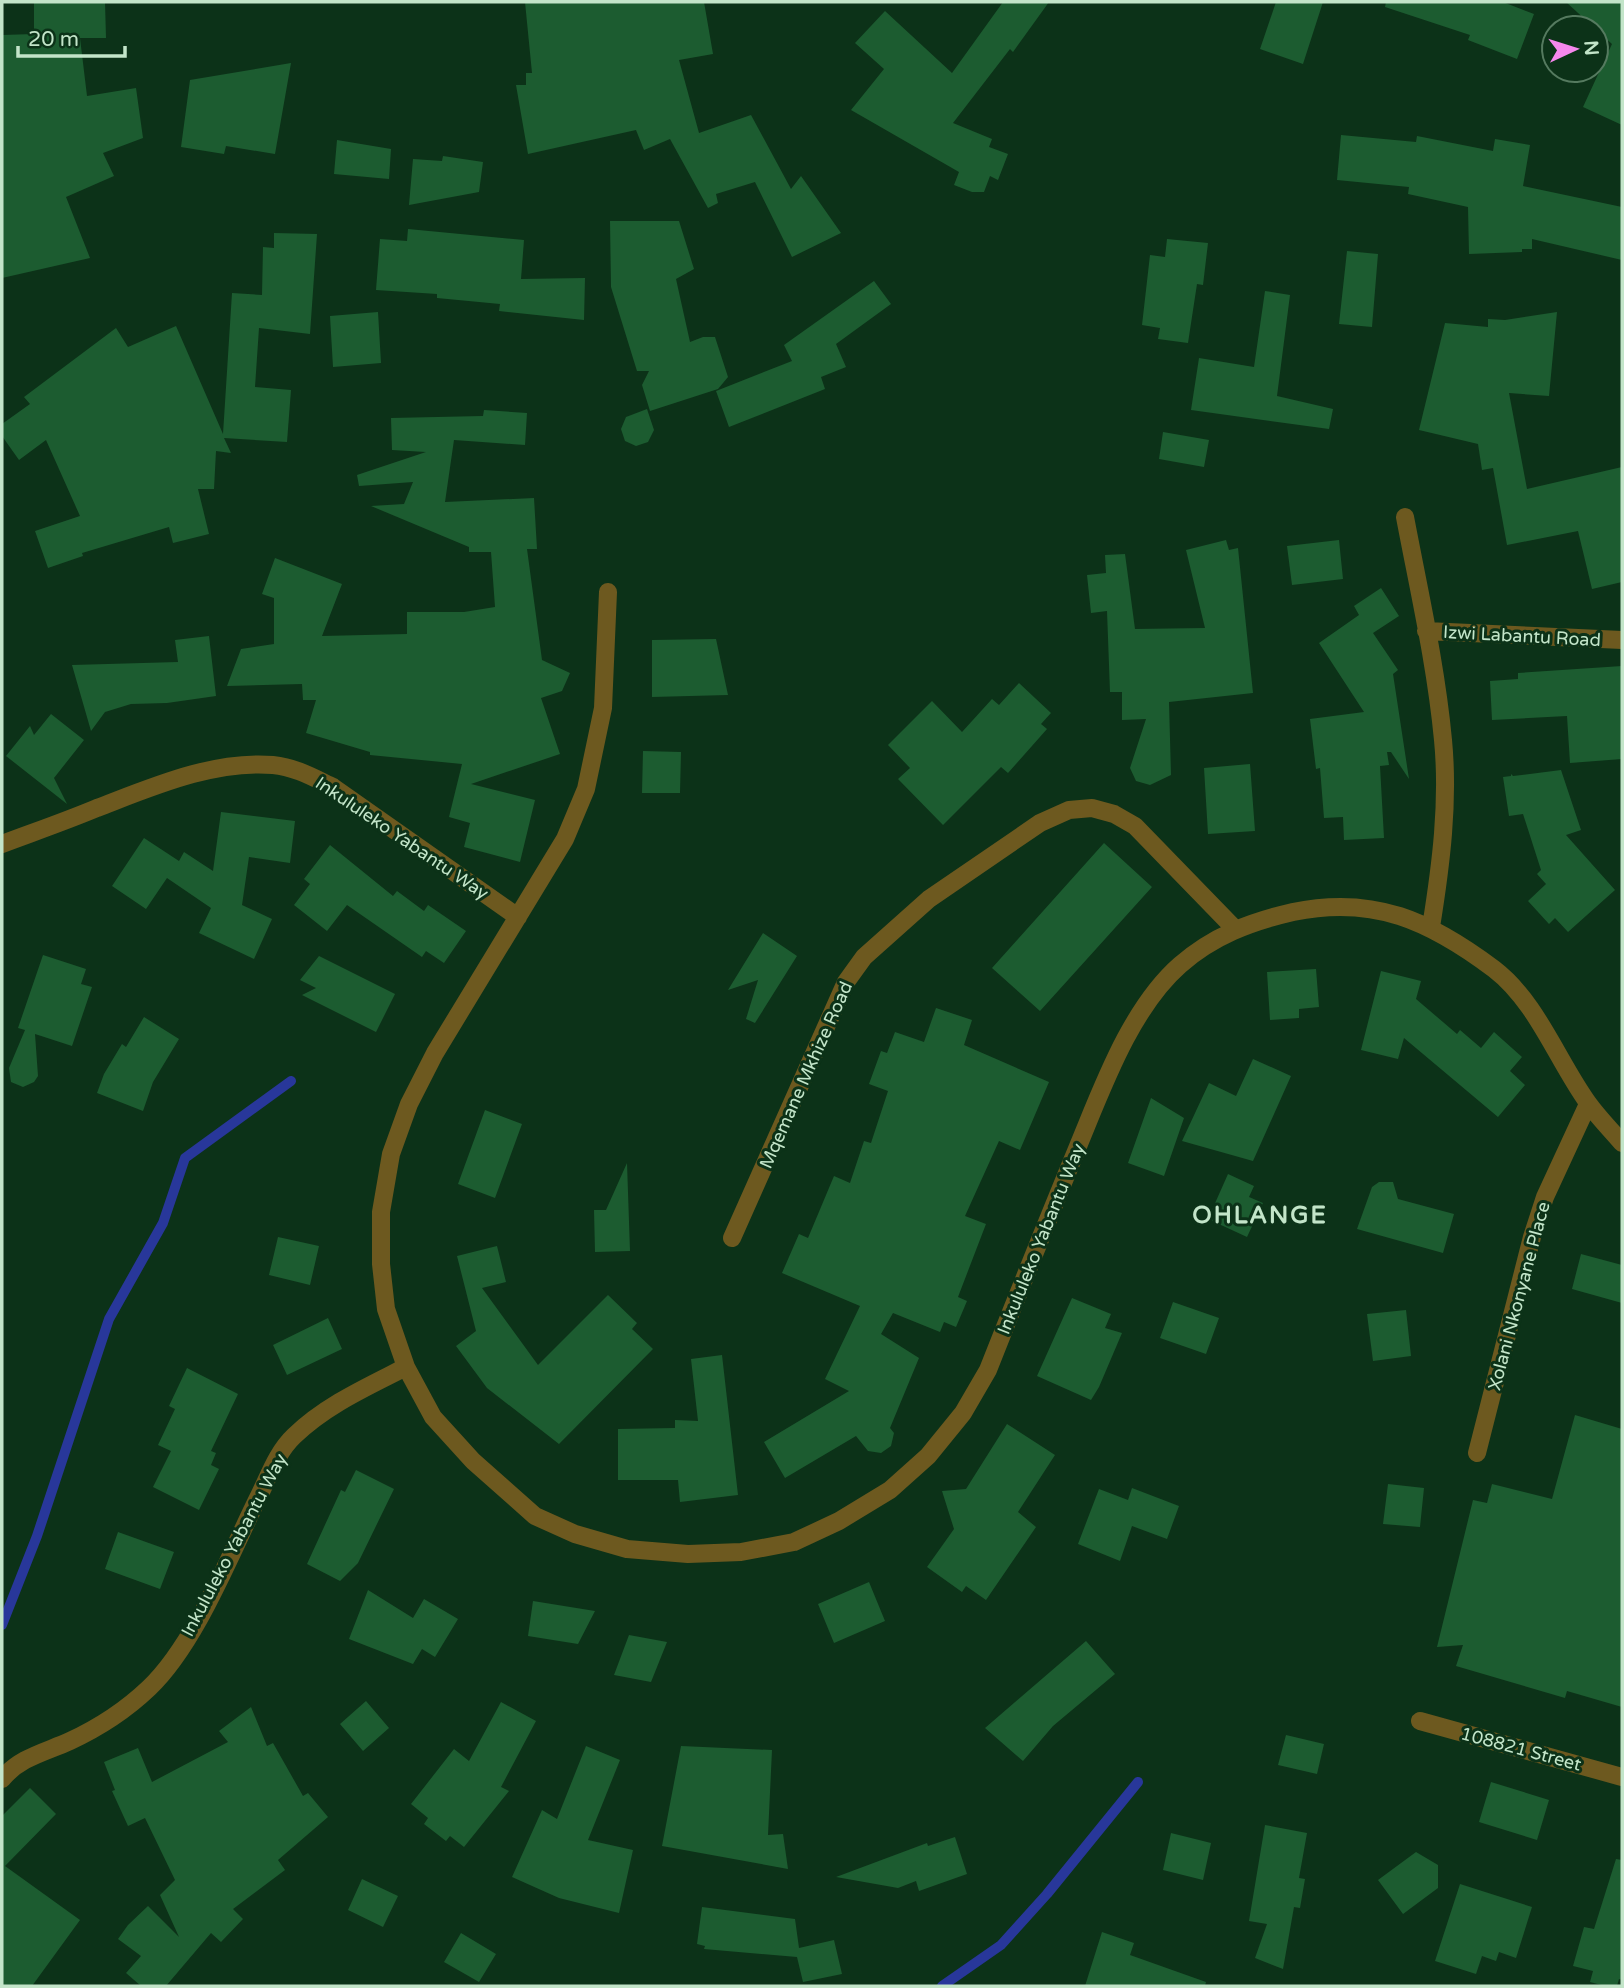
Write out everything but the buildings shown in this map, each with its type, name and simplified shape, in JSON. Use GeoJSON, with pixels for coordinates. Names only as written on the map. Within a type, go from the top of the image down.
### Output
{"type":"FeatureCollection","features":[{"type":"Feature","properties":{"kind":"street"},"geometry":{"type":"LineString","coordinates":[[1405,517],[1426,631]]}},
{"type":"Feature","properties":{"kind":"street","name":"Inkululeko Yabantu Way"},"geometry":{"type":"LineString","coordinates":[[608,592],[603,708],[586,789],[565,839],[435,1054],[409,1104],[391,1154],[381,1212],[381,1265],[386,1308],[406,1367],[433,1418],[473,1461],[535,1516],[575,1534],[627,1549],[688,1554],[741,1552],[794,1542],[839,1521],[890,1490],[928,1456],[963,1413],[988,1370],[1101,1092],[1136,1020],[1158,988],[1178,966],[1204,946],[1235,929],[1259,920],[1315,908],[1339,907],[1381,910],[1431,927],[1496,971],[1526,1003],[1588,1104],[1622,1143]]}},
{"type":"Feature","properties":{"kind":"street","name":"Izwi Labantu Road"},"geometry":{"type":"LineString","coordinates":[[1431,927],[1440,867],[1445,800],[1443,740],[1426,631],[1622,640]]}},
{"type":"Feature","properties":{"kind":"street","name":"Inkululeko Yabantu Way"},"geometry":{"type":"LineString","coordinates":[[2,844],[154,786],[236,766],[274,765],[301,771],[333,787],[518,918]]}},
{"type":"Feature","properties":{"kind":"street","name":"Mqemane Mkhize Road"},"geometry":{"type":"LineString","coordinates":[[732,1238],[846,982],[864,957],[929,898],[1040,823],[1069,810],[1092,808],[1114,814],[1135,826],[1235,929]]}},
{"type":"Feature","properties":{"kind":"street","name":"Xolani Nkonyane Place"},"geometry":{"type":"LineString","coordinates":[[1477,1454],[1532,1237],[1545,1197],[1588,1104]]}},
{"type":"Feature","properties":{"kind":"street","name":"Inkululeko Yabantu Way"},"geometry":{"type":"LineString","coordinates":[[2,1779],[17,1764],[71,1740],[123,1710],[149,1688],[167,1668],[201,1615],[276,1461],[292,1438],[341,1401],[406,1367]]}},
{"type":"Feature","properties":{"kind":"street","name":"108821 Street"},"geometry":{"type":"LineString","coordinates":[[1420,1720],[1622,1777]]}},
{"type":"Feature","properties":{"kind":"waterway"},"geometry":{"type":"LineString","coordinates":[[2,1625],[37,1536],[109,1319],[163,1223],[185,1158],[291,1081]]}},
{"type":"Feature","properties":{"kind":"waterway"},"geometry":{"type":"LineString","coordinates":[[942,1986],[1001,1945],[1047,1894],[1138,1782]]}},
{"type":"Feature","properties":{"kind":"district","name":"OHLANGE"},"geometry":{"type":"Point","coordinates":[1260,1215]}}]}
